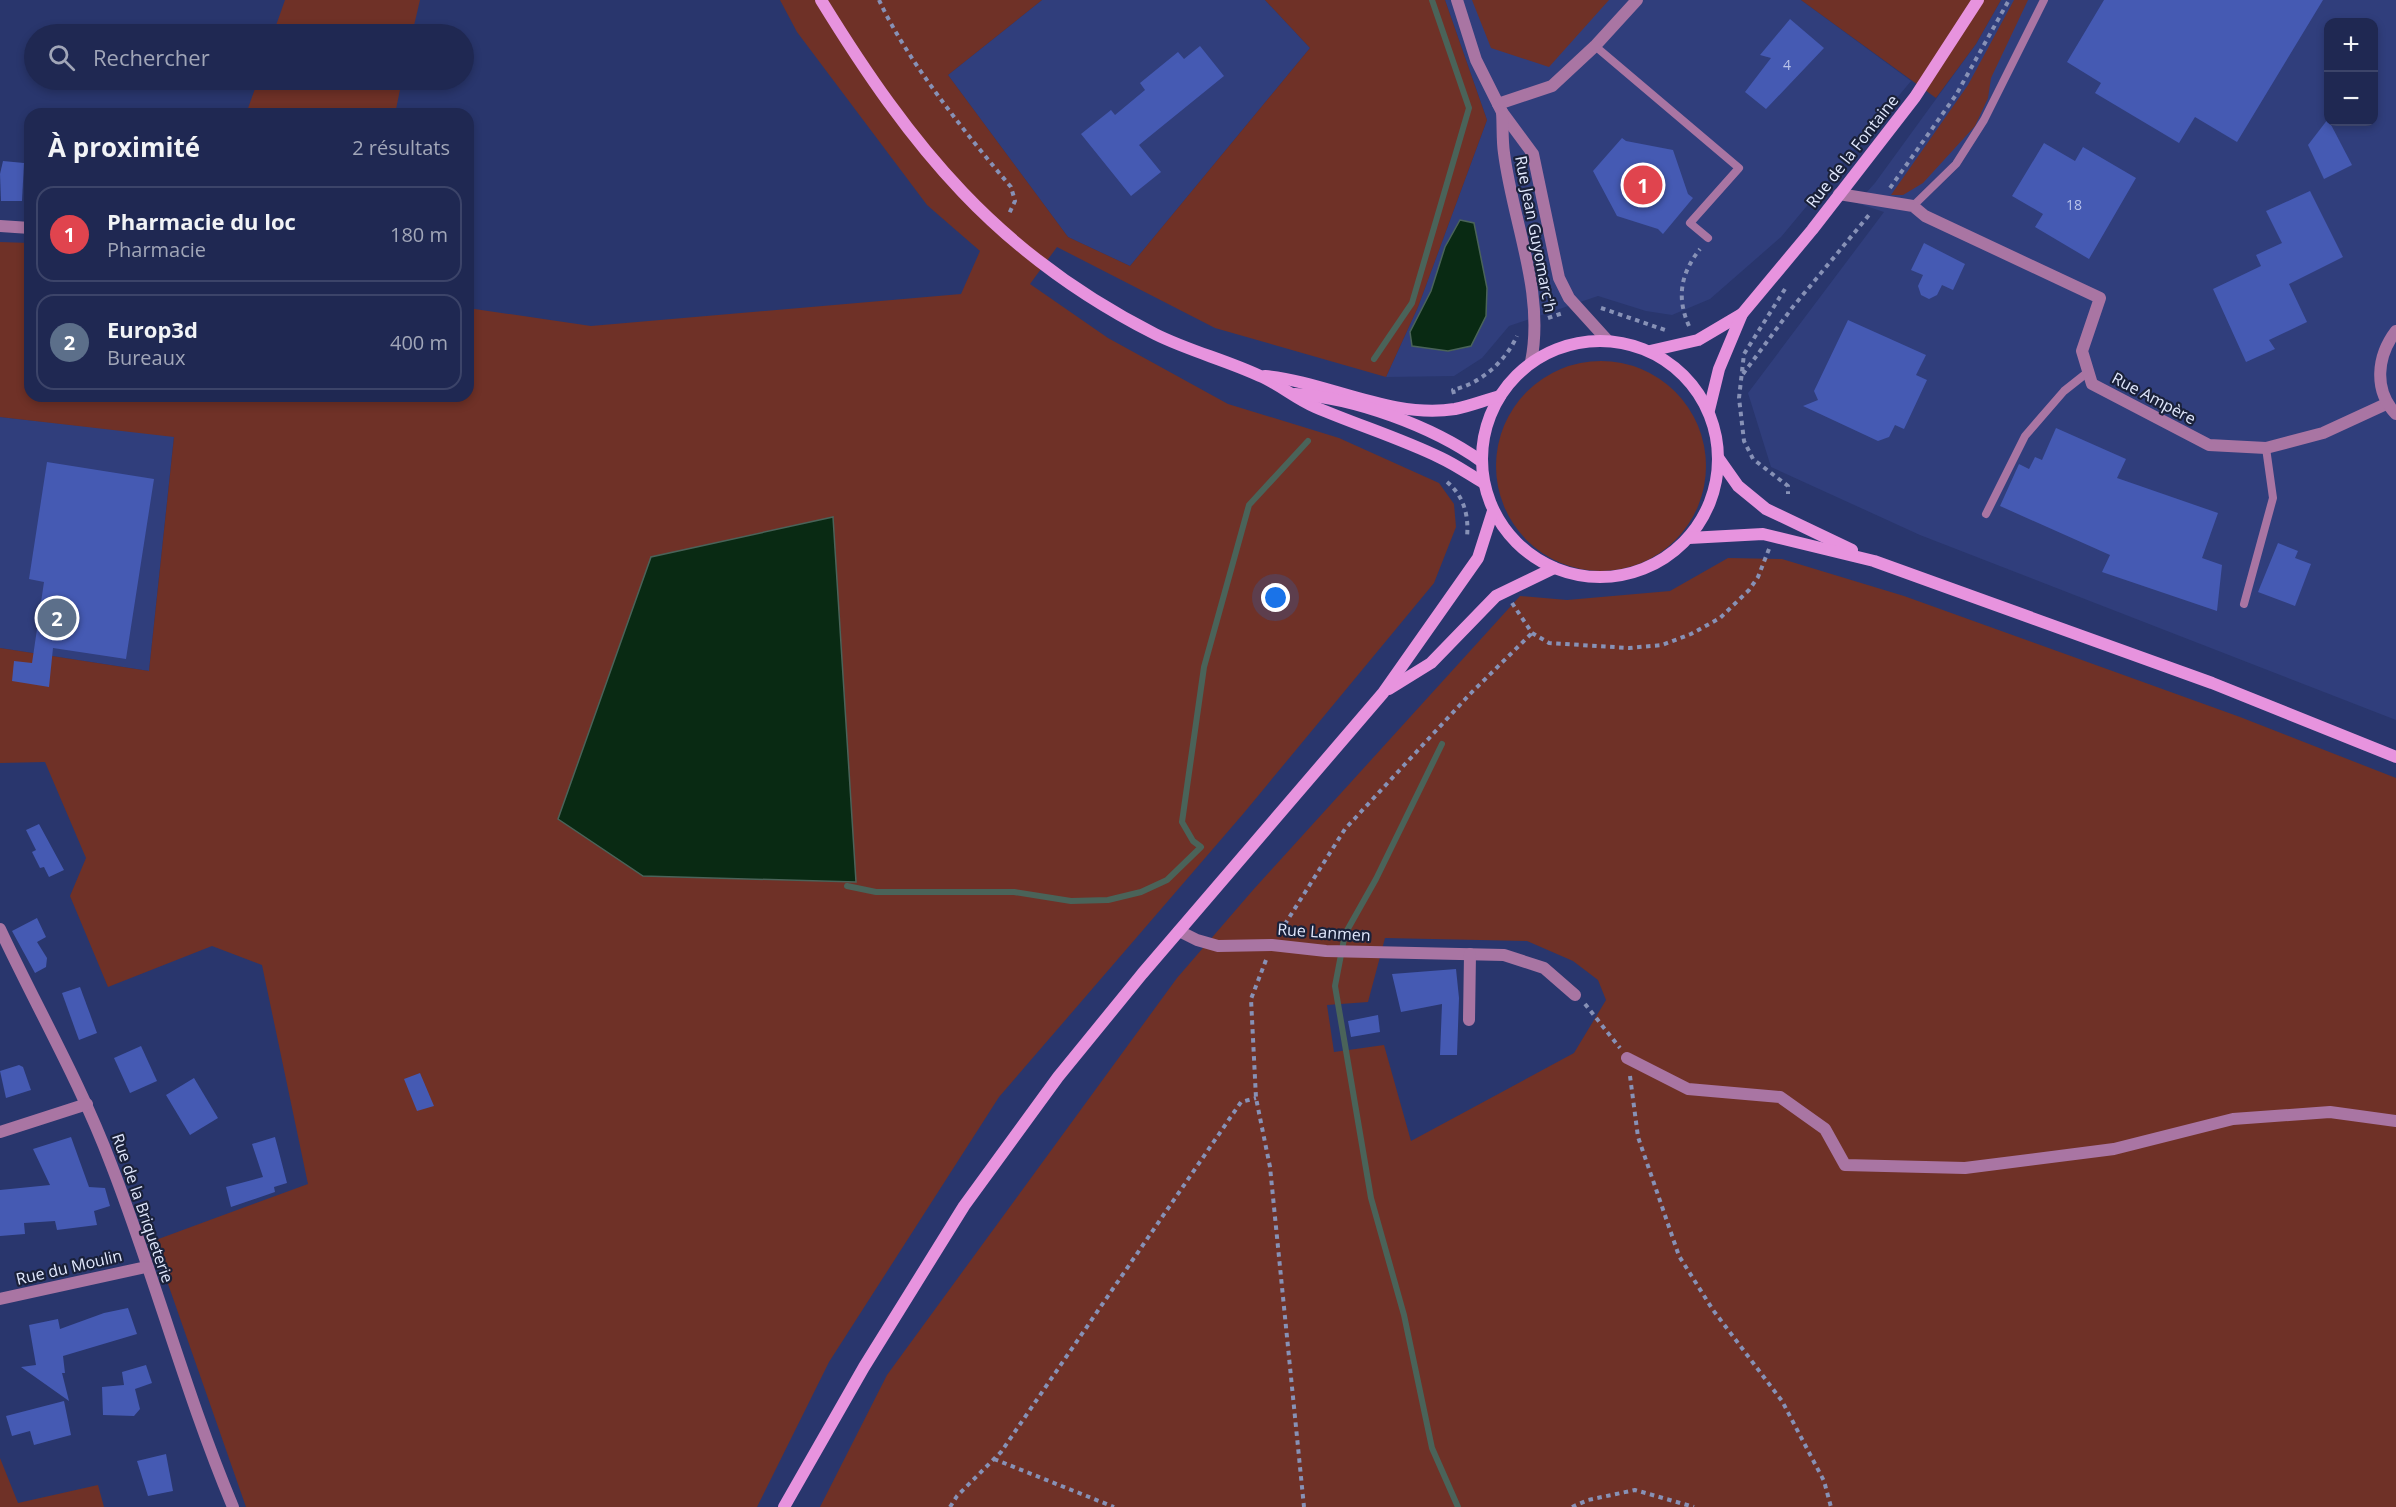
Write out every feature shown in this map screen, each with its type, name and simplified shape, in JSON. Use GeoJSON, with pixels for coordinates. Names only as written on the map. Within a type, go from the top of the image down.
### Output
{"type":"FeatureCollection","features":[{"type":"Feature","properties":{"kind":"main road"},"geometry":{"type":"LineString","coordinates":[[821,0],[861,64],[907,128],[955,187],[997,228],[1073,287],[1116,313],[1167,339],[1261,376],[1314,407],[1443,458],[1484,483]]}},
{"type":"Feature","properties":{"kind":"main road","name":"Rue de la Fontaine"},"geometry":{"type":"LineString","coordinates":[[1709,410],[1719,369],[1742,314],[1915,97],[1978,0]]}},
{"type":"Feature","properties":{"kind":"main road","name":"Rue de la Fontaine"},"geometry":{"type":"LineString","coordinates":[[1650,351],[1698,340],[1742,314]]}},
{"type":"Feature","properties":{"kind":"main road"},"geometry":{"type":"LineString","coordinates":[[1608,341],[1650,351],[1674,366],[1694,386],[1709,410],[1717,434],[1719,459],[1716,488],[1706,515],[1689,538],[1667,558],[1641,571],[1612,577],[1582,577],[1554,568],[1529,554],[1508,535],[1493,511],[1484,483],[1481,461],[1483,438],[1490,416],[1500,396],[1514,377],[1532,362],[1555,350],[1581,342],[1608,341]]}},
{"type":"Feature","properties":{"kind":"main road"},"geometry":{"type":"LineString","coordinates":[[1261,376],[1292,378],[1397,407],[1425,410],[1456,408],[1500,396]]}},
{"type":"Feature","properties":{"kind":"main road"},"geometry":{"type":"LineString","coordinates":[[1291,394],[1319,396],[1400,419],[1449,442],[1481,461]]}},
{"type":"Feature","properties":{"kind":"main road"},"geometry":{"type":"LineString","coordinates":[[1719,459],[1738,486],[1766,509],[1874,561],[2212,683],[2396,757]]}},
{"type":"Feature","properties":{"kind":"main road"},"geometry":{"type":"LineString","coordinates":[[784,1507],[864,1367],[964,1206],[1058,1077],[1179,931],[1383,693],[1478,558],[1493,511]]}},
{"type":"Feature","properties":{"kind":"main road"},"geometry":{"type":"LineString","coordinates":[[1689,538],[1763,534],[1874,561]]}},
{"type":"Feature","properties":{"kind":"main road"},"geometry":{"type":"LineString","coordinates":[[1383,693],[1431,663],[1488,605],[1505,591],[1554,568]]}},
{"type":"Feature","properties":{"kind":"street","name":"Rue Jean Guyomarc'h"},"geometry":{"type":"LineString","coordinates":[[1457,0],[1476,60],[1500,108],[1533,154],[1559,278],[1564,291],[1608,341]]}},
{"type":"Feature","properties":{"kind":"street"},"geometry":{"type":"LineString","coordinates":[[1500,108],[1552,86],[1595,46],[1638,0]]}},
{"type":"Feature","properties":{"kind":"street","name":"Rue Jean Guyomarc'h"},"geometry":{"type":"LineString","coordinates":[[1500,108],[1504,152],[1536,322],[1532,362]]}},
{"type":"Feature","properties":{"kind":"street","name":"Rue Ampère"},"geometry":{"type":"LineString","coordinates":[[1839,194],[1913,206],[1925,216],[2100,298],[2082,351],[2092,384],[2209,445],[2266,448],[2323,433],[2386,404]]}},
{"type":"Feature","properties":{"kind":"street"},"geometry":{"type":"LineString","coordinates":[[0,226],[24,228]]}},
{"type":"Feature","properties":{"kind":"street"},"geometry":{"type":"LineString","coordinates":[[2396,331],[2385,345],[2379,373],[2386,404],[2396,414]]}},
{"type":"Feature","properties":{"kind":"street","name":"Rue de la Briqueterie"},"geometry":{"type":"LineString","coordinates":[[0,929],[87,1104],[112,1165],[146,1267],[233,1507]]}},
{"type":"Feature","properties":{"kind":"street","name":"Rue Lanmen"},"geometry":{"type":"LineString","coordinates":[[1179,931],[1197,940],[1218,946],[1272,945],[1326,951],[1504,955],[1544,968],[1575,995]]}},
{"type":"Feature","properties":{"kind":"street"},"geometry":{"type":"LineString","coordinates":[[1469,1020],[1470,954]]}},
{"type":"Feature","properties":{"kind":"street"},"geometry":{"type":"LineString","coordinates":[[1627,1058],[1688,1089],[1780,1097],[1825,1130],[1845,1165],[1965,1168],[2114,1149],[2233,1119],[2330,1112],[2396,1121]]}},
{"type":"Feature","properties":{"kind":"street"},"geometry":{"type":"LineString","coordinates":[[0,1132],[87,1104]]}},
{"type":"Feature","properties":{"kind":"street","name":"Rue du Moulin"},"geometry":{"type":"LineString","coordinates":[[0,1299],[146,1267]]}},
{"type":"Feature","properties":{"kind":"lane"},"geometry":{"type":"LineString","coordinates":[[1913,206],[1956,164],[1984,120],[2044,0]]}},
{"type":"Feature","properties":{"kind":"lane"},"geometry":{"type":"LineString","coordinates":[[1595,46],[1738,168],[1690,223],[1708,238]]}},
{"type":"Feature","properties":{"kind":"lane"},"geometry":{"type":"LineString","coordinates":[[1986,514],[2025,436],[2064,391],[2088,372]]}},
{"type":"Feature","properties":{"kind":"lane"},"geometry":{"type":"LineString","coordinates":[[2244,604],[2273,498],[2266,448]]}},
{"type":"Feature","properties":{"kind":"path"},"geometry":{"type":"LineString","coordinates":[[879,0],[890,24],[924,73],[1011,187],[1015,201],[1010,213],[997,228]]}},
{"type":"Feature","properties":{"kind":"path"},"geometry":{"type":"LineString","coordinates":[[1681,328],[1689,326],[1680,297],[1682,281],[1689,263],[1708,238]]}},
{"type":"Feature","properties":{"kind":"path"},"geometry":{"type":"LineString","coordinates":[[1782,266],[1788,282],[1782,298],[1744,354],[1739,398],[1744,441],[1753,459],[1788,486],[1788,494]]}},
{"type":"Feature","properties":{"kind":"path"},"geometry":{"type":"LineString","coordinates":[[1453,390],[1469,386],[1482,378],[1507,353],[1522,326],[1577,308],[1589,300],[1618,316],[1660,330],[1672,330]]}},
{"type":"Feature","properties":{"kind":"path"},"geometry":{"type":"LineString","coordinates":[[1442,479],[1457,491],[1466,510],[1468,523],[1464,549],[1478,558]]}},
{"type":"Feature","properties":{"kind":"path"},"geometry":{"type":"LineString","coordinates":[[1505,591],[1532,633],[1549,644],[1629,648],[1662,645],[1691,634],[1727,611],[1749,590],[1758,577],[1769,548]]}},
{"type":"Feature","properties":{"kind":"path"},"geometry":{"type":"LineString","coordinates":[[1304,1507],[1270,1167],[1256,1098],[1251,999],[1272,945],[1345,829],[1470,694],[1532,633]]}},
{"type":"Feature","properties":{"kind":"path"},"geometry":{"type":"LineString","coordinates":[[1575,995],[1588,1006],[1627,1058],[1638,1137],[1679,1256],[1713,1310],[1782,1401],[1824,1481],[1831,1507]]}},
{"type":"Feature","properties":{"kind":"path"},"geometry":{"type":"LineString","coordinates":[[950,1507],[957,1496],[994,1459],[1240,1102],[1256,1098]]}},
{"type":"Feature","properties":{"kind":"path"},"geometry":{"type":"LineString","coordinates":[[994,1459],[1114,1507]]}},
{"type":"Feature","properties":{"kind":"path"},"geometry":{"type":"LineString","coordinates":[[1572,1507],[1588,1500],[1635,1490],[1694,1507]]}},
{"type":"Feature","properties":{"kind":"shaded area"},"geometry":{"type":"Polygon","coordinates":[[[285,0],[420,0],[414,24],[277,24],[285,0]]]}},
{"type":"Feature","properties":{"kind":"shaded area"},"geometry":{"type":"Polygon","coordinates":[[[780,0],[1042,0],[948,75],[1068,237],[1130,266],[1310,48],[1265,0],[1445,0],[1487,120],[1418,307],[1386,377],[1215,328],[1057,247],[1030,284],[1108,338],[1228,404],[1339,438],[1439,483],[1454,504],[1456,527],[1434,583],[1243,814],[999,1097],[829,1362],[757,1507],[246,1507],[153,1241],[308,1184],[262,965],[212,946],[108,987],[70,896],[86,858],[45,762],[0,763],[0,648],[149,671],[174,437],[0,417],[0,242],[24,243],[24,402],[474,402],[474,309],[591,326],[961,294],[980,251],[927,205],[797,32],[780,0]]]}},
{"type":"Feature","properties":{"kind":"shaded area"},"geometry":{"type":"Polygon","coordinates":[[[1042,0],[1265,0],[1310,48],[1130,266],[1068,237],[948,75],[1042,0]]]}},
{"type":"Feature","properties":{"kind":"shaded area"},"geometry":{"type":"Polygon","coordinates":[[[1445,0],[1801,0],[1911,81],[1781,237],[1710,299],[1672,315],[1646,311],[1598,296],[1509,326],[1482,358],[1454,376],[1386,377],[1418,307],[1487,120],[1445,0]]]}},
{"type":"Feature","properties":{"kind":"shaded area"},"geometry":{"type":"Polygon","coordinates":[[[1472,0],[1609,0],[1549,67],[1491,48],[1472,0]]]}},
{"type":"Feature","properties":{"kind":"shaded area"},"geometry":{"type":"Polygon","coordinates":[[[1801,0],[2001,0],[1976,44],[1936,98],[1801,0]]]}},
{"type":"Feature","properties":{"kind":"shaded area"},"geometry":{"type":"Polygon","coordinates":[[[2001,0],[2396,0],[2396,720],[1920,535],[1771,467],[1748,393],[1884,212],[1857,203],[1875,183],[1976,44],[2001,0]]]}},
{"type":"Feature","properties":{"kind":"shaded area"},"geometry":{"type":"Polygon","coordinates":[[[2014,0],[2028,0],[1991,78],[1988,98],[1975,126],[1923,183],[1903,195],[1891,195],[1968,85],[2014,0]]]}},
{"type":"Feature","properties":{"kind":"shaded area"},"geometry":{"type":"Polygon","coordinates":[[[254,90],[400,90],[396,108],[248,108],[254,90]]]}},
{"type":"Feature","properties":{"kind":"shaded area"},"geometry":{"type":"Polygon","coordinates":[[[1460,220],[1474,223],[1487,288],[1486,316],[1471,346],[1448,351],[1412,346],[1410,332],[1431,291],[1445,247],[1460,220]]]}},
{"type":"Feature","properties":{"kind":"shaded area"},"geometry":{"type":"Polygon","coordinates":[[[1601,361],[1621,363],[1650,373],[1668,385],[1682,399],[1698,426],[1704,446],[1706,466],[1704,486],[1694,515],[1682,533],[1668,547],[1641,563],[1621,569],[1601,571],[1581,569],[1552,559],[1534,547],[1520,533],[1504,506],[1498,486],[1496,466],[1498,446],[1508,417],[1520,399],[1534,385],[1561,369],[1581,363],[1601,361]]]}},
{"type":"Feature","properties":{"kind":"shaded area"},"geometry":{"type":"Polygon","coordinates":[[[0,417],[174,436],[149,671],[0,648],[0,417]]]}},
{"type":"Feature","properties":{"kind":"shaded area"},"geometry":{"type":"Polygon","coordinates":[[[833,517],[856,882],[643,876],[558,819],[651,557],[833,517]]]}},
{"type":"Feature","properties":{"kind":"shaded area"},"geometry":{"type":"Polygon","coordinates":[[[1728,558],[1782,559],[1904,596],[2240,717],[2396,778],[2396,1507],[820,1507],[887,1375],[1177,978],[1253,890],[1520,596],[1567,600],[1670,591],[1728,558]],[[1385,938],[1368,1002],[1327,1005],[1334,1052],[1384,1045],[1411,1141],[1574,1053],[1606,1000],[1598,980],[1573,961],[1527,941],[1385,938]]]}},
{"type":"Feature","properties":{"kind":"shaded area"},"geometry":{"type":"Polygon","coordinates":[[[0,1458],[18,1503],[98,1485],[104,1507],[0,1507],[0,1458]]]}},
{"type":"Feature","properties":{"kind":"building"},"geometry":{"type":"Polygon","coordinates":[[[2104,0],[2323,0],[2237,142],[2195,117],[2179,143],[2095,93],[2101,83],[2067,62],[2104,0]]]}},
{"type":"Feature","properties":{"kind":"building"},"geometry":{"type":"Polygon","coordinates":[[[1790,19],[1824,48],[1766,109],[1745,92],[1771,58],[1760,55],[1790,19]]]}},
{"type":"Feature","properties":{"kind":"building"},"geometry":{"type":"Polygon","coordinates":[[[1200,46],[1224,76],[1139,145],[1161,172],[1131,196],[1081,134],[1111,110],[1115,115],[1145,90],[1140,83],[1178,52],[1184,59],[1200,46]]]}},
{"type":"Feature","properties":{"kind":"building"},"geometry":{"type":"Polygon","coordinates":[[[2324,124],[2332,126],[2352,165],[2324,179],[2308,145],[2324,124]]]}},
{"type":"Feature","properties":{"kind":"building"},"geometry":{"type":"Polygon","coordinates":[[[1622,138],[1626,141],[1673,150],[1688,194],[1693,198],[1663,234],[1658,229],[1617,216],[1593,171],[1622,138]]]}},
{"type":"Feature","properties":{"kind":"building"},"geometry":{"type":"Polygon","coordinates":[[[2044,143],[2075,161],[2083,147],[2136,178],[2089,259],[2035,227],[2043,214],[2012,196],[2044,143]]]}},
{"type":"Feature","properties":{"kind":"building"},"geometry":{"type":"Polygon","coordinates":[[[3,161],[24,163],[22,201],[1,201],[0,174],[3,161]]]}},
{"type":"Feature","properties":{"kind":"building"},"geometry":{"type":"Polygon","coordinates":[[[2310,191],[2343,257],[2289,284],[2307,322],[2269,340],[2275,349],[2246,362],[2213,289],[2261,266],[2256,255],[2282,243],[2266,211],[2310,191]]]}},
{"type":"Feature","properties":{"kind":"building"},"geometry":{"type":"Polygon","coordinates":[[[1924,243],[1965,264],[1953,290],[1942,285],[1937,295],[1929,299],[1921,295],[1918,286],[1923,275],[1911,270],[1924,243]]]}},
{"type":"Feature","properties":{"kind":"building"},"geometry":{"type":"Polygon","coordinates":[[[1848,320],[1926,355],[1916,375],[1927,380],[1904,429],[1895,425],[1889,437],[1878,441],[1803,406],[1818,400],[1814,391],[1848,320]]]}},
{"type":"Feature","properties":{"kind":"building"},"geometry":{"type":"Polygon","coordinates":[[[2056,428],[2126,459],[2117,478],[2218,513],[2202,558],[2222,565],[2217,611],[2102,572],[2110,555],[2000,506],[2019,464],[2029,469],[2035,457],[2042,460],[2056,428]]]}},
{"type":"Feature","properties":{"kind":"building"},"geometry":{"type":"Polygon","coordinates":[[[47,462],[154,479],[126,659],[53,648],[49,687],[12,681],[14,661],[32,663],[44,582],[29,579],[47,462]]]}},
{"type":"Feature","properties":{"kind":"building"},"geometry":{"type":"Polygon","coordinates":[[[2278,543],[2298,551],[2295,558],[2311,564],[2295,606],[2258,592],[2278,543]]]}},
{"type":"Feature","properties":{"kind":"building"},"geometry":{"type":"Polygon","coordinates":[[[39,824],[64,870],[49,877],[44,867],[40,868],[32,852],[36,850],[26,830],[39,824]]]}},
{"type":"Feature","properties":{"kind":"building"},"geometry":{"type":"Polygon","coordinates":[[[37,918],[46,937],[37,942],[47,958],[46,967],[35,973],[12,931],[37,918]]]}},
{"type":"Feature","properties":{"kind":"building"},"geometry":{"type":"Polygon","coordinates":[[[1456,969],[1459,998],[1457,1055],[1440,1055],[1442,1004],[1401,1012],[1392,974],[1456,969]]]}},
{"type":"Feature","properties":{"kind":"building"},"geometry":{"type":"Polygon","coordinates":[[[80,987],[97,1033],[79,1040],[62,993],[80,987]]]}},
{"type":"Feature","properties":{"kind":"building"},"geometry":{"type":"Polygon","coordinates":[[[1378,1015],[1380,1032],[1351,1037],[1348,1021],[1378,1015]]]}},
{"type":"Feature","properties":{"kind":"building"},"geometry":{"type":"Polygon","coordinates":[[[141,1046],[157,1081],[130,1093],[114,1058],[141,1046]]]}},
{"type":"Feature","properties":{"kind":"building"},"geometry":{"type":"Polygon","coordinates":[[[19,1065],[23,1067],[31,1090],[6,1098],[0,1071],[19,1065]]]}},
{"type":"Feature","properties":{"kind":"building"},"geometry":{"type":"Polygon","coordinates":[[[420,1073],[434,1106],[417,1111],[404,1079],[420,1073]]]}},
{"type":"Feature","properties":{"kind":"building"},"geometry":{"type":"Polygon","coordinates":[[[194,1078],[218,1118],[190,1135],[166,1095],[194,1078]]]}},
{"type":"Feature","properties":{"kind":"building"},"geometry":{"type":"Polygon","coordinates":[[[71,1137],[89,1187],[105,1188],[110,1206],[94,1211],[97,1225],[57,1230],[55,1221],[24,1223],[25,1234],[0,1236],[0,1190],[50,1185],[33,1149],[71,1137]]]}},
{"type":"Feature","properties":{"kind":"building"},"geometry":{"type":"Polygon","coordinates":[[[275,1137],[287,1183],[274,1187],[275,1192],[231,1207],[226,1187],[263,1177],[252,1144],[275,1137]]]}},
{"type":"Feature","properties":{"kind":"building"},"geometry":{"type":"Polygon","coordinates":[[[128,1308],[137,1334],[63,1356],[65,1373],[62,1373],[69,1401],[21,1367],[36,1365],[29,1325],[58,1319],[60,1329],[104,1313],[128,1308]]]}},
{"type":"Feature","properties":{"kind":"building"},"geometry":{"type":"Polygon","coordinates":[[[146,1365],[152,1383],[135,1389],[140,1409],[134,1416],[103,1415],[102,1387],[124,1385],[122,1372],[146,1365]]]}},
{"type":"Feature","properties":{"kind":"building"},"geometry":{"type":"Polygon","coordinates":[[[64,1401],[71,1435],[34,1445],[30,1431],[12,1436],[6,1416],[64,1401]]]}},
{"type":"Feature","properties":{"kind":"building"},"geometry":{"type":"Polygon","coordinates":[[[166,1454],[173,1491],[148,1496],[137,1461],[166,1454]]]}},
{"type":"Feature","properties":{"kind":"waterway"},"geometry":{"type":"LineString","coordinates":[[1374,359],[1412,303],[1469,108],[1432,0]]}},
{"type":"Feature","properties":{"kind":"waterway"},"geometry":{"type":"LineString","coordinates":[[847,886],[876,892],[1014,892],[1071,901],[1108,900],[1141,892],[1167,880],[1201,847],[1193,841],[1182,822],[1204,667],[1249,505],[1308,441]]}},
{"type":"Feature","properties":{"kind":"waterway"},"geometry":{"type":"LineString","coordinates":[[1442,744],[1376,879],[1345,934],[1335,986],[1371,1198],[1404,1315],[1432,1448],[1458,1507]]}},
{"type":"Feature","properties":{"kind":"place","name":"Pharmacie du loc"},"geometry":{"type":"Point","coordinates":[1643,185]}},
{"type":"Feature","properties":{"kind":"place","name":"Europ3d"},"geometry":{"type":"Point","coordinates":[57,618]}}]}
